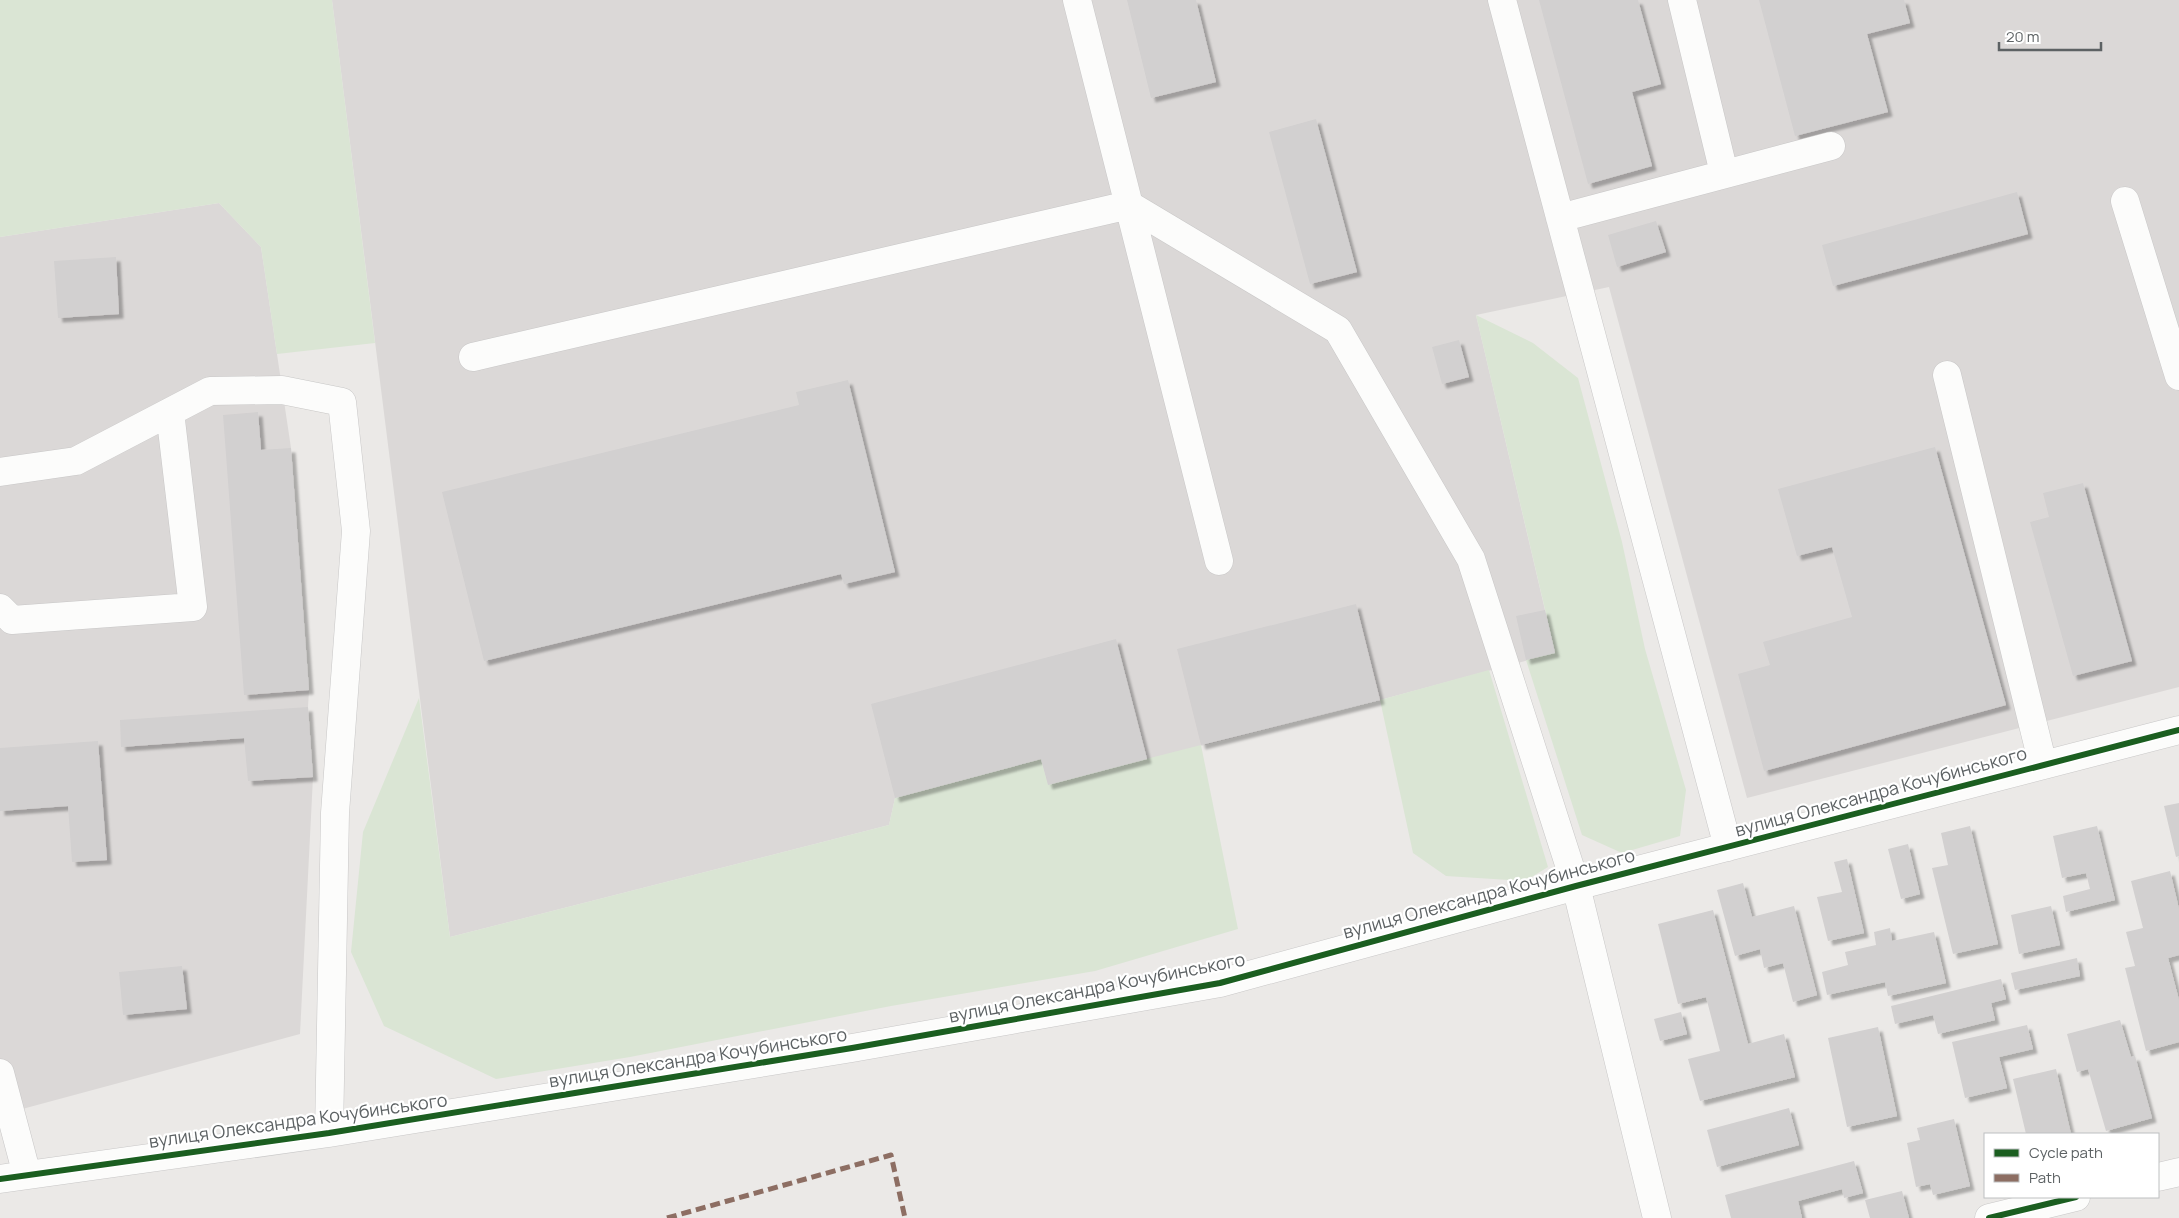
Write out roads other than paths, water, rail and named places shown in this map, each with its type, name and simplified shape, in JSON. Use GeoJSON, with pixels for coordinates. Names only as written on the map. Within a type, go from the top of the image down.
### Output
{"type":"FeatureCollection","features":[{"type":"Feature","properties":{"kind":"street"},"geometry":{"type":"LineString","coordinates":[[1077,0],[1219,561]]}},
{"type":"Feature","properties":{"kind":"street"},"geometry":{"type":"LineString","coordinates":[[1502,0],[1728,847]]}},
{"type":"Feature","properties":{"kind":"street"},"geometry":{"type":"LineString","coordinates":[[1682,0],[1724,173]]}},
{"type":"Feature","properties":{"kind":"street"},"geometry":{"type":"LineString","coordinates":[[1560,218],[1831,146]]}},
{"type":"Feature","properties":{"kind":"street"},"geometry":{"type":"LineString","coordinates":[[2125,201],[2179,376]]}},
{"type":"Feature","properties":{"kind":"street"},"geometry":{"type":"LineString","coordinates":[[474,357],[1129,205],[1338,330],[1471,559],[1576,886],[1657,1218]]}},
{"type":"Feature","properties":{"kind":"street"},"geometry":{"type":"LineString","coordinates":[[1947,375],[2043,765]]}},
{"type":"Feature","properties":{"kind":"street"},"geometry":{"type":"LineString","coordinates":[[0,472],[76,461],[210,391],[282,390],[342,402],[356,531],[335,814],[329,1133]]}},
{"type":"Feature","properties":{"kind":"street"},"geometry":{"type":"LineString","coordinates":[[0,608],[12,620],[194,607],[170,412]]}},
{"type":"Feature","properties":{"kind":"street","name":"вулиця Олександра Кочубинського"},"geometry":{"type":"LineString","coordinates":[[0,1179],[329,1133],[852,1048],[1220,983],[1576,886],[2179,730]]}},
{"type":"Feature","properties":{"kind":"street"},"geometry":{"type":"LineString","coordinates":[[0,1073],[27,1174]]}},
{"type":"Feature","properties":{"kind":"street"},"geometry":{"type":"LineString","coordinates":[[2159,1177],[2179,1172]]}},
{"type":"Feature","properties":{"kind":"street"},"geometry":{"type":"LineString","coordinates":[[1989,1218],[2072,1198]]}}]}
